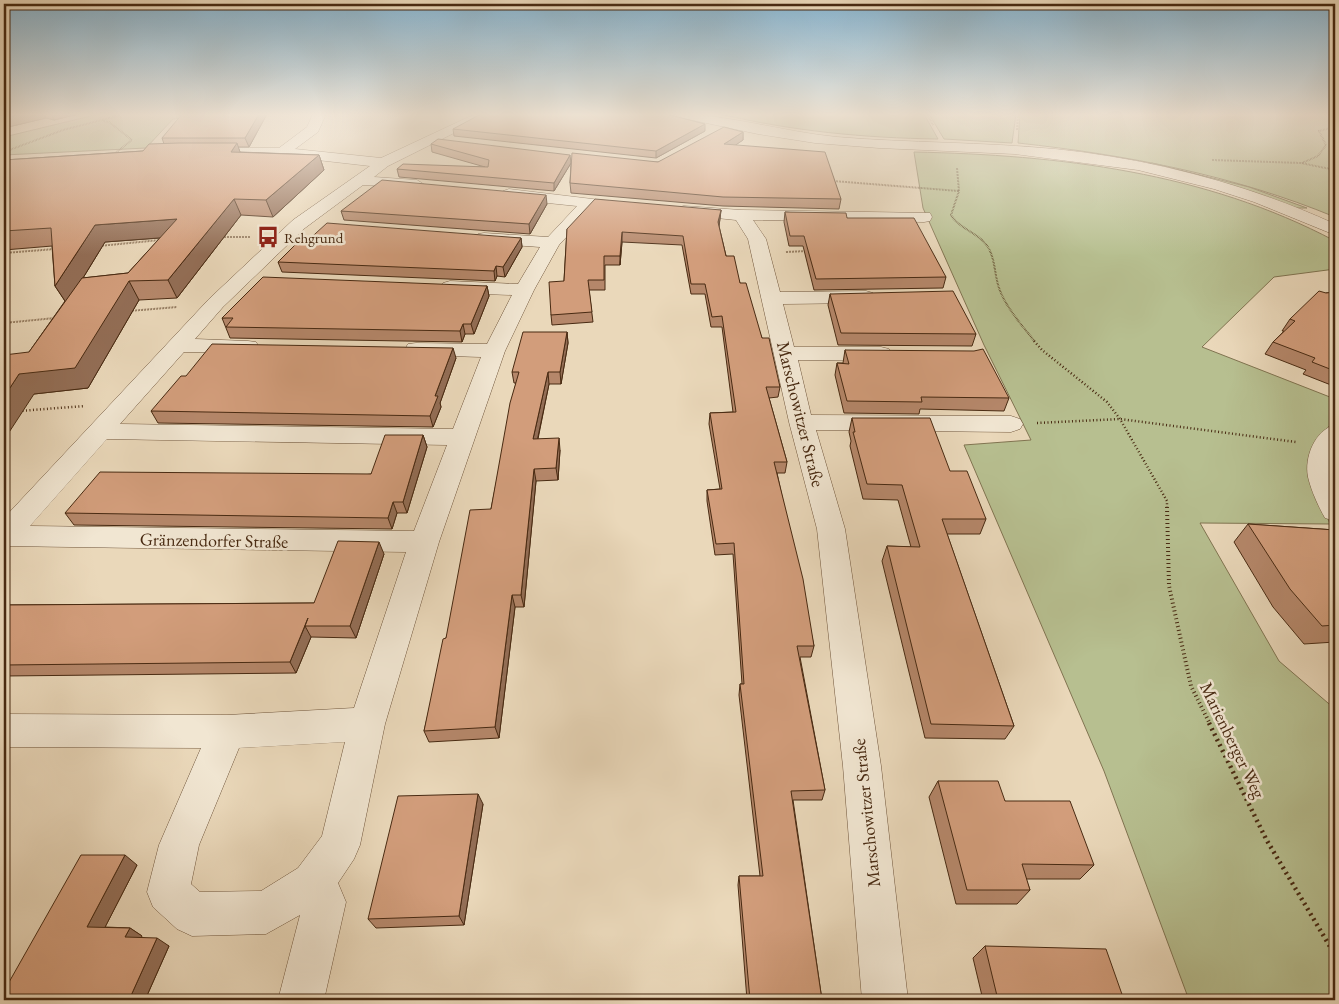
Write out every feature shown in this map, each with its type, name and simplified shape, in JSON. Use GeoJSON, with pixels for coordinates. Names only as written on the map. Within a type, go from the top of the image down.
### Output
{"type":"FeatureCollection","features":[{"type":"Feature","properties":{"kind":"street"},"geometry":{"type":"LineString","coordinates":[[363,161],[383,163]]}},
{"type":"Feature","properties":{"kind":"street"},"geometry":{"type":"LineString","coordinates":[[4,536],[216,303],[292,230],[358,180],[387,161]]}},
{"type":"Feature","properties":{"kind":"street"},"geometry":{"type":"LineString","coordinates":[[1102,161],[1135,165],[1250,195],[1292,210],[1335,230]]}},
{"type":"Feature","properties":{"kind":"street"},"geometry":{"type":"LineString","coordinates":[[358,180],[445,188]]}},
{"type":"Feature","properties":{"kind":"street"},"geometry":{"type":"LineString","coordinates":[[484,192],[630,206]]}},
{"type":"Feature","properties":{"kind":"street"},"geometry":{"type":"LineString","coordinates":[[227,732],[179,844],[168,892],[192,914],[266,912],[313,883],[340,846],[367,724],[424,542],[494,351],[524,290],[552,243],[590,202]]}},
{"type":"Feature","properties":{"kind":"street"},"geometry":{"type":"LineString","coordinates":[[659,208],[741,215],[924,216]]}},
{"type":"Feature","properties":{"kind":"street","name":"Marschowitzer Straße"},"geometry":{"type":"LineString","coordinates":[[741,215],[757,239],[773,298],[801,422],[830,529],[862,766],[884,1000]]}},
{"type":"Feature","properties":{"kind":"street"},"geometry":{"type":"LineString","coordinates":[[292,230],[328,226]]}},
{"type":"Feature","properties":{"kind":"street"},"geometry":{"type":"LineString","coordinates":[[465,236],[552,243]]}},
{"type":"Feature","properties":{"kind":"street"},"geometry":{"type":"LineString","coordinates":[[242,278],[271,280]]}},
{"type":"Feature","properties":{"kind":"street"},"geometry":{"type":"LineString","coordinates":[[436,287],[524,290]]}},
{"type":"Feature","properties":{"kind":"street"},"geometry":{"type":"LineString","coordinates":[[773,298],[886,296]]}},
{"type":"Feature","properties":{"kind":"street"},"geometry":{"type":"LineString","coordinates":[[177,345],[266,347]]}},
{"type":"Feature","properties":{"kind":"street"},"geometry":{"type":"LineString","coordinates":[[395,349],[494,351]]}},
{"type":"Feature","properties":{"kind":"street"},"geometry":{"type":"LineString","coordinates":[[786,353],[902,354]]}},
{"type":"Feature","properties":{"kind":"street"},"geometry":{"type":"LineString","coordinates":[[801,422],[1011,424]]}},
{"type":"Feature","properties":{"kind":"street"},"geometry":{"type":"LineString","coordinates":[[101,431],[463,437]]}},
{"type":"Feature","properties":{"kind":"street"},"geometry":{"type":"LineString","coordinates":[[1330,439],[1321,476],[1335,511]]}},
{"type":"Feature","properties":{"kind":"street","name":"Gränzendorfer Straße"},"geometry":{"type":"LineString","coordinates":[[4,536],[424,542]]}},
{"type":"Feature","properties":{"kind":"street"},"geometry":{"type":"LineString","coordinates":[[4,730],[227,732],[367,724]]}},
{"type":"Feature","properties":{"kind":"street"},"geometry":{"type":"LineString","coordinates":[[301,1000],[325,902],[313,883]]}},
{"type":"Feature","properties":{"kind":"path"},"geometry":{"type":"LineString","coordinates":[[1234,161],[1301,163],[1335,170]]}},
{"type":"Feature","properties":{"kind":"path"},"geometry":{"type":"LineString","coordinates":[[1301,163],[1306,161]]}},
{"type":"Feature","properties":{"kind":"path","name":"Marienberger Weg"},"geometry":{"type":"LineString","coordinates":[[956,164],[959,191],[951,215],[956,223],[982,240],[990,250],[999,289],[1013,314],[1042,350],[1107,402],[1120,419],[1166,501],[1169,586],[1190,686],[1266,839],[1335,955]]}},
{"type":"Feature","properties":{"kind":"path"},"geometry":{"type":"LineString","coordinates":[[826,180],[959,191]]}},
{"type":"Feature","properties":{"kind":"path"},"geometry":{"type":"LineString","coordinates":[[214,237],[292,230]]}},
{"type":"Feature","properties":{"kind":"path"},"geometry":{"type":"LineString","coordinates":[[90,246],[168,239]]}},
{"type":"Feature","properties":{"kind":"path"},"geometry":{"type":"LineString","coordinates":[[4,253],[61,249]]}},
{"type":"Feature","properties":{"kind":"path"},"geometry":{"type":"LineString","coordinates":[[803,251],[813,251]]}},
{"type":"Feature","properties":{"kind":"path"},"geometry":{"type":"LineString","coordinates":[[129,311],[216,303]]}},
{"type":"Feature","properties":{"kind":"path"},"geometry":{"type":"LineString","coordinates":[[4,323],[62,318]]}},
{"type":"Feature","properties":{"kind":"path"},"geometry":{"type":"LineString","coordinates":[[13,412],[126,404]]}},
{"type":"Feature","properties":{"kind":"path"},"geometry":{"type":"LineString","coordinates":[[1011,424],[1120,419],[1330,439]]}},
{"type":"Feature","properties":{"kind":"green space"},"geometry":{"type":"Polygon","coordinates":[[[915,161],[1058,161],[1130,172],[1183,183],[1235,198],[1286,217],[1335,241],[1335,269],[1274,277],[1202,347],[1335,399],[1335,419],[1319,438],[1310,473],[1330,524],[1200,523],[1279,661],[1335,709],[1335,1000],[1189,1000],[1104,771],[964,445],[1031,440],[984,345],[923,208],[915,161]]]}},
{"type":"Feature","properties":{"kind":"green space"},"geometry":{"type":"Polygon","coordinates":[[[1139,161],[1335,161],[1335,217],[1258,189],[1219,178],[1139,161]]]}},
{"type":"Feature","properties":{"kind":"green space"},"geometry":{"type":"Polygon","coordinates":[[[1152,163],[1249,187],[1307,208],[1297,208],[1146,165],[1152,163]]]}},
{"type":"Feature","properties":{"kind":"building"},"geometry":{"type":"Polygon","coordinates":[[[4,161],[312,161],[266,200],[234,199],[168,280],[129,281],[75,368],[19,374],[4,397],[4,355],[29,352],[82,278],[128,273],[177,219],[95,225],[55,286],[51,228],[4,231],[4,161]]]}},
{"type":"Feature","properties":{"kind":"building"},"geometry":{"type":"Polygon","coordinates":[[[489,161],[567,161],[554,183],[397,169],[403,164],[488,167],[489,161]]]}},
{"type":"Feature","properties":{"kind":"building"},"geometry":{"type":"Polygon","coordinates":[[[571,161],[828,161],[841,199],[723,197],[570,183],[571,161]]]}},
{"type":"Feature","properties":{"kind":"building"},"geometry":{"type":"Polygon","coordinates":[[[382,180],[546,195],[529,224],[341,211],[382,180]]]}},
{"type":"Feature","properties":{"kind":"building"},"geometry":{"type":"Polygon","coordinates":[[[595,199],[721,210],[718,222],[726,256],[734,256],[740,283],[746,283],[762,338],[769,338],[780,387],[766,387],[787,462],[774,462],[803,579],[814,646],[797,646],[825,790],[791,791],[822,1000],[750,1000],[739,876],[763,876],[740,684],[744,684],[734,543],[716,544],[707,490],[722,489],[710,413],[736,412],[722,316],[712,317],[705,284],[691,284],[683,236],[622,232],[620,256],[604,256],[604,280],[588,280],[592,312],[551,315],[549,282],[564,281],[567,229],[595,199]]]}},
{"type":"Feature","properties":{"kind":"building"},"geometry":{"type":"Polygon","coordinates":[[[785,212],[846,213],[847,218],[914,218],[946,277],[816,279],[804,236],[790,236],[785,212]]]}},
{"type":"Feature","properties":{"kind":"building"},"geometry":{"type":"Polygon","coordinates":[[[327,223],[521,238],[503,267],[496,266],[494,271],[278,262],[297,243],[304,244],[327,223]]]}},
{"type":"Feature","properties":{"kind":"building"},"geometry":{"type":"Polygon","coordinates":[[[263,277],[487,286],[471,324],[463,324],[460,331],[226,327],[233,318],[222,318],[263,277]]]}},
{"type":"Feature","properties":{"kind":"building"},"geometry":{"type":"Polygon","coordinates":[[[953,291],[976,334],[841,333],[830,294],[953,291]]]}},
{"type":"Feature","properties":{"kind":"building"},"geometry":{"type":"Polygon","coordinates":[[[1319,291],[1326,293],[1335,292],[1335,371],[1312,362],[1315,358],[1273,342],[1295,321],[1290,319],[1319,291]]]}},
{"type":"Feature","properties":{"kind":"building"},"geometry":{"type":"Polygon","coordinates":[[[523,332],[567,332],[560,372],[548,372],[533,439],[559,438],[556,468],[534,469],[521,595],[512,595],[495,727],[424,731],[443,639],[446,638],[470,510],[491,509],[510,403],[519,372],[512,372],[523,332]]]}},
{"type":"Feature","properties":{"kind":"building"},"geometry":{"type":"Polygon","coordinates":[[[212,344],[453,348],[435,396],[438,396],[430,416],[151,411],[181,376],[186,376],[212,344]]]}},
{"type":"Feature","properties":{"kind":"building"},"geometry":{"type":"Polygon","coordinates":[[[983,349],[1009,398],[921,397],[922,402],[847,401],[837,363],[849,364],[845,350],[974,351],[983,349]]]}},
{"type":"Feature","properties":{"kind":"building"},"geometry":{"type":"Polygon","coordinates":[[[852,418],[930,418],[950,471],[967,471],[986,519],[942,519],[1014,726],[931,724],[887,546],[920,547],[902,485],[867,484],[853,432],[855,432],[852,418]]]}},
{"type":"Feature","properties":{"kind":"building"},"geometry":{"type":"Polygon","coordinates":[[[385,435],[423,435],[403,502],[393,502],[388,518],[65,513],[100,472],[371,474],[385,435]]]}},
{"type":"Feature","properties":{"kind":"building"},"geometry":{"type":"Polygon","coordinates":[[[1248,524],[1335,530],[1335,625],[1322,626],[1290,589],[1248,524]]]}},
{"type":"Feature","properties":{"kind":"building"},"geometry":{"type":"Polygon","coordinates":[[[338,541],[379,542],[350,626],[305,626],[308,618],[290,662],[4,665],[4,605],[314,603],[338,541]]]}},
{"type":"Feature","properties":{"kind":"building"},"geometry":{"type":"Polygon","coordinates":[[[938,781],[998,781],[1005,801],[1070,801],[1094,865],[1022,864],[1030,890],[967,890],[938,781]]]}},
{"type":"Feature","properties":{"kind":"building"},"geometry":{"type":"Polygon","coordinates":[[[478,794],[459,916],[368,919],[398,796],[478,794]]]}},
{"type":"Feature","properties":{"kind":"building"},"geometry":{"type":"Polygon","coordinates":[[[81,855],[125,855],[87,927],[130,928],[125,937],[157,938],[129,1000],[4,1000],[4,991],[81,855]]]}},
{"type":"Feature","properties":{"kind":"building"},"geometry":{"type":"Polygon","coordinates":[[[985,946],[1106,949],[1124,1000],[998,1000],[985,946]]]}},
{"type":"Feature","properties":{"kind":"place","name":"Rehgrund"},"geometry":{"type":"Point","coordinates":[268,237]}}]}
